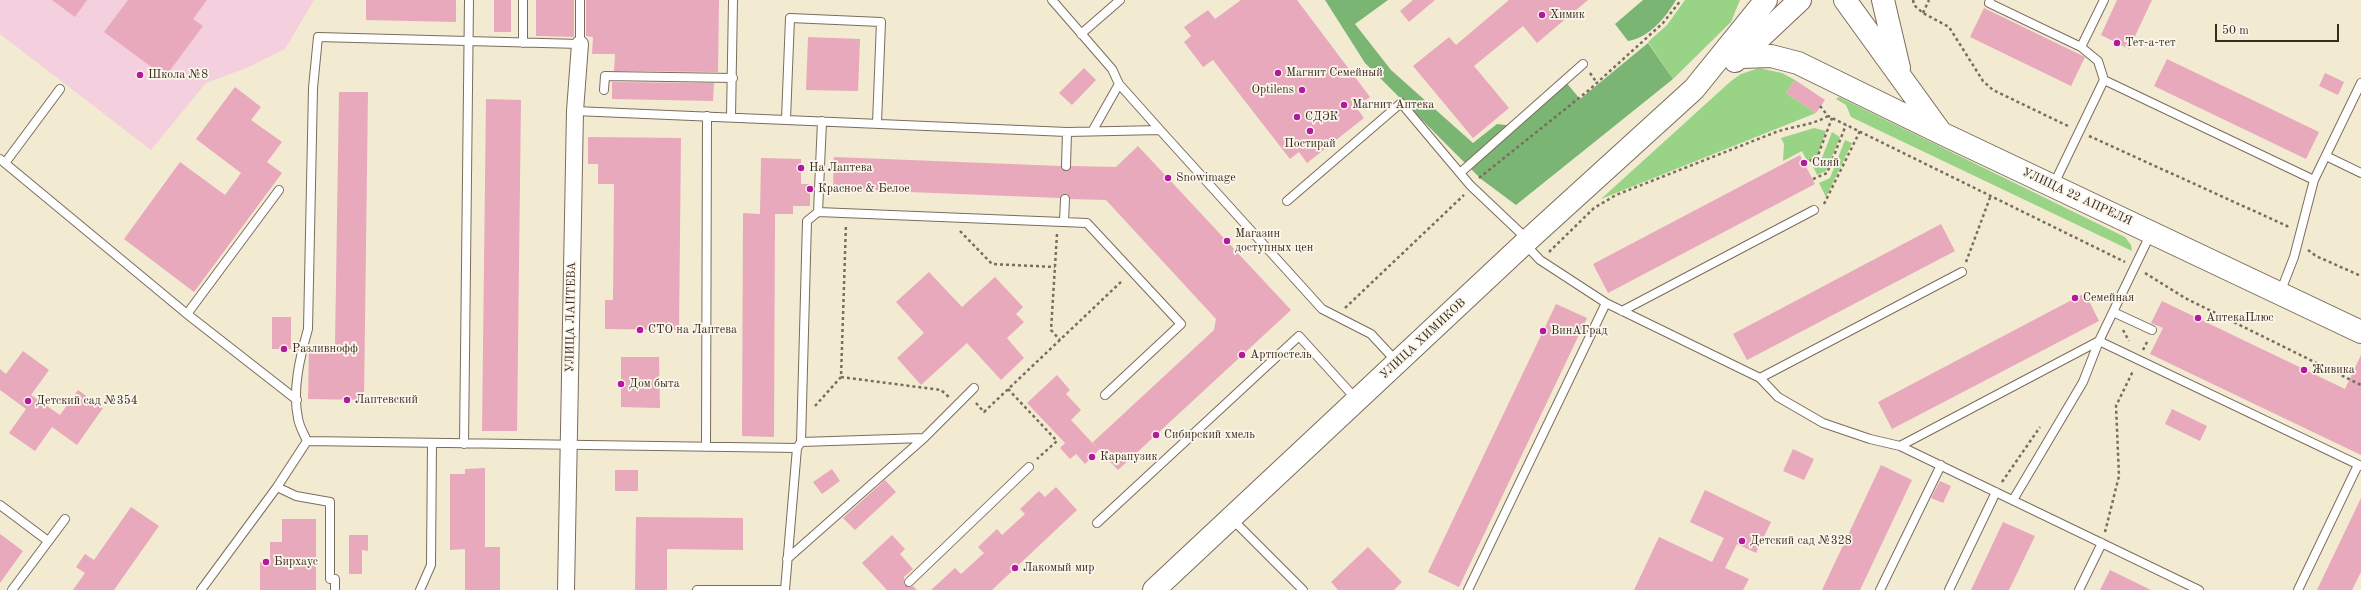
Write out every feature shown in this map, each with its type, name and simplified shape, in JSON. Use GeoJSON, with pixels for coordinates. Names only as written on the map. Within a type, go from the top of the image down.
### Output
{"type":"FeatureCollection","features":[{"type":"Feature","properties":{"kind":"main road"},"geometry":{"type":"LineString","coordinates":[[1747,23],[1758,0]]}},
{"type":"Feature","properties":{"kind":"main road","name":"УЛИЦА ХИМИКОВ"},"geometry":{"type":"LineString","coordinates":[[1694,89],[1766,0]]}},
{"type":"Feature","properties":{"kind":"main road","name":"УЛИЦА ХИМИКОВ"},"geometry":{"type":"LineString","coordinates":[[1154,590],[1232,519],[1526,242],[1694,89],[1740,58],[1800,0]]}},
{"type":"Feature","properties":{"kind":"main road","name":"УЛИЦА 22 АПРЕЛЯ"},"geometry":{"type":"LineString","coordinates":[[1844,0],[1941,134],[2152,232],[2361,332]]}},
{"type":"Feature","properties":{"kind":"main road"},"geometry":{"type":"LineString","coordinates":[[1882,0],[1902,79]]}},
{"type":"Feature","properties":{"kind":"main road"},"geometry":{"type":"LineString","coordinates":[[1740,58],[1771,56],[1798,63],[1941,134]]}},
{"type":"Feature","properties":{"kind":"street","name":"УЛИЦА ЛАПТЕВА"},"geometry":{"type":"LineString","coordinates":[[566,590],[575,111],[580,44]]}},
{"type":"Feature","properties":{"kind":"lane"},"geometry":{"type":"LineString","coordinates":[[464,444],[469,0]]}},
{"type":"Feature","properties":{"kind":"lane"},"geometry":{"type":"LineString","coordinates":[[523,0],[523,43]]}},
{"type":"Feature","properties":{"kind":"lane"},"geometry":{"type":"LineString","coordinates":[[307,441],[298,419],[297,400],[299,358],[308,329],[313,88],[318,37],[580,44],[580,0]]}},
{"type":"Feature","properties":{"kind":"lane"},"geometry":{"type":"LineString","coordinates":[[731,116],[733,78],[733,0]]}},
{"type":"Feature","properties":{"kind":"lane"},"geometry":{"type":"LineString","coordinates":[[1052,0],[1112,69],[1119,84],[1322,309],[1338,315],[1371,334],[1398,363]]}},
{"type":"Feature","properties":{"kind":"lane"},"geometry":{"type":"LineString","coordinates":[[1081,34],[1120,0]]}},
{"type":"Feature","properties":{"kind":"lane"},"geometry":{"type":"LineString","coordinates":[[1990,0],[1989,3],[2081,47],[2098,61],[2104,80],[2053,186]]}},
{"type":"Feature","properties":{"kind":"lane"},"geometry":{"type":"LineString","coordinates":[[2081,47],[2104,0]]}},
{"type":"Feature","properties":{"kind":"lane"},"geometry":{"type":"LineString","coordinates":[[786,119],[790,18],[881,22],[877,123]]}},
{"type":"Feature","properties":{"kind":"lane"},"geometry":{"type":"LineString","coordinates":[[1460,173],[1583,64]]}},
{"type":"Feature","properties":{"kind":"lane"},"geometry":{"type":"LineString","coordinates":[[604,90],[605,76],[733,78]]}},
{"type":"Feature","properties":{"kind":"lane"},"geometry":{"type":"LineString","coordinates":[[2104,80],[2314,180]]}},
{"type":"Feature","properties":{"kind":"lane"},"geometry":{"type":"LineString","coordinates":[[2280,294],[2294,257],[2314,180],[2361,83]]}},
{"type":"Feature","properties":{"kind":"lane"},"geometry":{"type":"LineString","coordinates":[[1093,130],[1119,84]]}},
{"type":"Feature","properties":{"kind":"lane"},"geometry":{"type":"LineString","coordinates":[[60,89],[3,161],[187,314],[297,400]]}},
{"type":"Feature","properties":{"kind":"lane"},"geometry":{"type":"LineString","coordinates":[[1287,202],[1401,103],[1470,185],[1526,242],[1540,260],[1606,303],[1760,378],[1778,397],[1823,423],[1870,439],[1900,446],[2199,590]]}},
{"type":"Feature","properties":{"kind":"lane"},"geometry":{"type":"LineString","coordinates":[[575,111],[731,116],[1067,132],[1093,130],[1124,132],[1160,130]]}},
{"type":"Feature","properties":{"kind":"lane"},"geometry":{"type":"LineString","coordinates":[[706,116],[706,447]]}},
{"type":"Feature","properties":{"kind":"lane"},"geometry":{"type":"LineString","coordinates":[[818,212],[822,121]]}},
{"type":"Feature","properties":{"kind":"lane"},"geometry":{"type":"LineString","coordinates":[[1066,166],[1067,132]]}},
{"type":"Feature","properties":{"kind":"lane"},"geometry":{"type":"LineString","coordinates":[[2326,156],[2361,172]]}},
{"type":"Feature","properties":{"kind":"lane"},"geometry":{"type":"LineString","coordinates":[[187,314],[279,190]]}},
{"type":"Feature","properties":{"kind":"lane"},"geometry":{"type":"LineString","coordinates":[[1061,222],[1065,199]]}},
{"type":"Feature","properties":{"kind":"lane"},"geometry":{"type":"LineString","coordinates":[[1622,311],[1814,210]]}},
{"type":"Feature","properties":{"kind":"lane"},"geometry":{"type":"LineString","coordinates":[[697,590],[785,590],[802,420],[807,221],[818,212],[1087,223],[1181,324],[1105,395]]}},
{"type":"Feature","properties":{"kind":"lane"},"geometry":{"type":"LineString","coordinates":[[2013,500],[2083,382],[2099,341],[2152,232]]}},
{"type":"Feature","properties":{"kind":"lane"},"geometry":{"type":"LineString","coordinates":[[1760,378],[1962,272]]}},
{"type":"Feature","properties":{"kind":"lane"},"geometry":{"type":"LineString","coordinates":[[1468,590],[1606,303]]}},
{"type":"Feature","properties":{"kind":"lane"},"geometry":{"type":"LineString","coordinates":[[2113,312],[2152,330]]}},
{"type":"Feature","properties":{"kind":"lane"},"geometry":{"type":"LineString","coordinates":[[1097,522],[1298,336],[1358,400]]}},
{"type":"Feature","properties":{"kind":"lane"},"geometry":{"type":"LineString","coordinates":[[2099,341],[2360,466],[2298,590]]}},
{"type":"Feature","properties":{"kind":"lane"},"geometry":{"type":"LineString","coordinates":[[1900,446],[2099,341]]}},
{"type":"Feature","properties":{"kind":"lane"},"geometry":{"type":"LineString","coordinates":[[787,559],[924,438],[974,388]]}},
{"type":"Feature","properties":{"kind":"lane"},"geometry":{"type":"LineString","coordinates":[[307,441],[706,447],[799,445],[924,438]]}},
{"type":"Feature","properties":{"kind":"lane"},"geometry":{"type":"LineString","coordinates":[[201,590],[277,487],[307,441]]}},
{"type":"Feature","properties":{"kind":"lane"},"geometry":{"type":"LineString","coordinates":[[420,590],[431,565],[432,443]]}},
{"type":"Feature","properties":{"kind":"lane"},"geometry":{"type":"LineString","coordinates":[[1880,590],[1941,465]]}},
{"type":"Feature","properties":{"kind":"lane"},"geometry":{"type":"LineString","coordinates":[[909,582],[1029,467]]}},
{"type":"Feature","properties":{"kind":"lane"},"geometry":{"type":"LineString","coordinates":[[277,487],[296,496],[330,502],[330,579],[335,579],[335,590]]}},
{"type":"Feature","properties":{"kind":"lane"},"geometry":{"type":"LineString","coordinates":[[1948,590],[1996,492]]}},
{"type":"Feature","properties":{"kind":"lane"},"geometry":{"type":"LineString","coordinates":[[0,505],[48,540]]}},
{"type":"Feature","properties":{"kind":"lane"},"geometry":{"type":"LineString","coordinates":[[12,590],[65,519]]}},
{"type":"Feature","properties":{"kind":"lane"},"geometry":{"type":"LineString","coordinates":[[1232,519],[1303,590]]}},
{"type":"Feature","properties":{"kind":"lane"},"geometry":{"type":"LineString","coordinates":[[2079,590],[2102,543]]}},
{"type":"Feature","properties":{"kind":"path"},"geometry":{"type":"LineString","coordinates":[[1338,315],[1462,200],[1470,185],[1589,90],[1663,23],[1681,0]]}},
{"type":"Feature","properties":{"kind":"path"},"geometry":{"type":"LineString","coordinates":[[1913,0],[1914,5],[1923,13],[1949,27],[1983,80],[1993,90],[2079,132],[2287,226],[2297,241],[2316,256],[2361,276]]}},
{"type":"Feature","properties":{"kind":"path"},"geometry":{"type":"LineString","coordinates":[[1923,13],[1929,0]]}},
{"type":"Feature","properties":{"kind":"path"},"geometry":{"type":"LineString","coordinates":[[1820,106],[1828,116],[2135,267],[2184,298],[2361,385]]}},
{"type":"Feature","properties":{"kind":"path"},"geometry":{"type":"LineString","coordinates":[[1540,260],[1594,208],[1616,195],[1776,132],[1800,124],[1817,123],[1828,116]]}},
{"type":"Feature","properties":{"kind":"path"},"geometry":{"type":"LineString","coordinates":[[1804,163],[1817,158],[1832,118]]}},
{"type":"Feature","properties":{"kind":"path"},"geometry":{"type":"LineString","coordinates":[[1813,179],[1827,173],[1846,125]]}},
{"type":"Feature","properties":{"kind":"path"},"geometry":{"type":"LineString","coordinates":[[1814,210],[1823,205],[1829,196],[1860,131]]}},
{"type":"Feature","properties":{"kind":"path"},"geometry":{"type":"LineString","coordinates":[[1962,272],[1991,195]]}},
{"type":"Feature","properties":{"kind":"path"},"geometry":{"type":"LineString","coordinates":[[802,420],[842,377],[847,213]]}},
{"type":"Feature","properties":{"kind":"path"},"geometry":{"type":"LineString","coordinates":[[947,217],[992,264],[1055,267]]}},
{"type":"Feature","properties":{"kind":"path"},"geometry":{"type":"LineString","coordinates":[[1060,340],[1050,330],[1055,267],[1061,222]]}},
{"type":"Feature","properties":{"kind":"path"},"geometry":{"type":"LineString","coordinates":[[968,394],[984,412],[1132,271]]}},
{"type":"Feature","properties":{"kind":"path"},"geometry":{"type":"LineString","coordinates":[[2113,312],[2138,359]]}},
{"type":"Feature","properties":{"kind":"path"},"geometry":{"type":"LineString","coordinates":[[2102,543],[2119,476],[2116,406],[2152,330]]}},
{"type":"Feature","properties":{"kind":"path"},"geometry":{"type":"LineString","coordinates":[[842,377],[941,390],[957,405]]}},
{"type":"Feature","properties":{"kind":"path"},"geometry":{"type":"LineString","coordinates":[[1008,389],[1057,441],[1029,467]]}},
{"type":"Feature","properties":{"kind":"shaded area","name":"Школа №8"},"geometry":{"type":"Polygon","coordinates":[[[0,0],[314,0],[285,49],[249,67],[206,83],[151,150],[0,34],[0,0]]]}},
{"type":"Feature","properties":{"kind":"green space"},"geometry":{"type":"Polygon","coordinates":[[[1325,0],[1388,0],[1355,24],[1391,70],[1473,143],[1497,124],[1514,126],[1565,81],[1580,99],[1648,43],[1673,79],[1516,205],[1481,179],[1365,63],[1325,0]]]}},
{"type":"Feature","properties":{"kind":"green space"},"geometry":{"type":"Polygon","coordinates":[[[1643,0],[1676,0],[1656,26],[1643,36],[1628,41],[1615,24],[1643,0]]]}},
{"type":"Feature","properties":{"kind":"green space"},"geometry":{"type":"Polygon","coordinates":[[[1685,0],[1740,0],[1731,22],[1673,79],[1648,42],[1667,25],[1685,0]]]}},
{"type":"Feature","properties":{"kind":"green space"},"geometry":{"type":"Polygon","coordinates":[[[1759,68],[1782,73],[1795,80],[1786,93],[1816,113],[1601,199],[1731,81],[1741,74],[1759,68]]]}},
{"type":"Feature","properties":{"kind":"green space"},"geometry":{"type":"Polygon","coordinates":[[[1839,97],[2125,237],[2131,245],[2132,251],[1851,117],[1846,105],[1836,99],[1839,97]]]}},
{"type":"Feature","properties":{"kind":"green space"},"geometry":{"type":"Polygon","coordinates":[[[1814,128],[1826,131],[1817,157],[1807,161],[1802,151],[1783,161],[1784,144],[1781,138],[1814,128]]]}},
{"type":"Feature","properties":{"kind":"green space"},"geometry":{"type":"Polygon","coordinates":[[[1832,132],[1840,137],[1826,171],[1817,175],[1813,166],[1820,163],[1832,132]]]}},
{"type":"Feature","properties":{"kind":"green space"},"geometry":{"type":"Polygon","coordinates":[[[1845,140],[1852,143],[1826,197],[1819,183],[1830,178],[1845,140]]]}},
{"type":"Feature","properties":{"kind":"building"},"geometry":{"type":"Polygon","coordinates":[[[52,0],[87,0],[75,17],[52,0]]]}},
{"type":"Feature","properties":{"kind":"building"},"geometry":{"type":"Polygon","coordinates":[[[128,0],[207,0],[193,19],[203,26],[165,77],[104,32],[128,0]]]}},
{"type":"Feature","properties":{"kind":"building"},"geometry":{"type":"Polygon","coordinates":[[[366,0],[456,0],[456,22],[366,20],[366,0]]]}},
{"type":"Feature","properties":{"kind":"building"},"geometry":{"type":"Polygon","coordinates":[[[494,0],[511,0],[511,32],[494,32],[494,0]]]}},
{"type":"Feature","properties":{"kind":"building"},"geometry":{"type":"Polygon","coordinates":[[[536,0],[574,0],[574,37],[536,36],[536,0]]]}},
{"type":"Feature","properties":{"kind":"building"},"geometry":{"type":"Polygon","coordinates":[[[586,0],[719,0],[718,72],[614,71],[615,54],[592,54],[593,37],[586,36],[586,0]]]}},
{"type":"Feature","properties":{"kind":"building"},"geometry":{"type":"Polygon","coordinates":[[[1241,0],[1297,0],[1370,97],[1356,107],[1364,118],[1307,163],[1299,152],[1290,159],[1213,60],[1203,67],[1184,42],[1191,36],[1184,27],[1208,10],[1215,19],[1241,0]]]}},
{"type":"Feature","properties":{"kind":"building"},"geometry":{"type":"Polygon","coordinates":[[[1413,0],[1435,0],[1409,22],[1400,11],[1413,0]]]}},
{"type":"Feature","properties":{"kind":"building"},"geometry":{"type":"Polygon","coordinates":[[[1509,0],[1588,0],[1537,43],[1523,26],[1474,66],[1509,108],[1473,138],[1413,66],[1449,37],[1456,45],[1509,0]]]}},
{"type":"Feature","properties":{"kind":"building"},"geometry":{"type":"Polygon","coordinates":[[[2117,0],[2152,0],[2129,49],[2101,35],[2117,0]]]}},
{"type":"Feature","properties":{"kind":"building"},"geometry":{"type":"Polygon","coordinates":[[[1984,8],[2085,57],[2071,86],[1970,37],[1984,8]]]}},
{"type":"Feature","properties":{"kind":"building"},"geometry":{"type":"Polygon","coordinates":[[[808,37],[860,39],[858,91],[806,90],[808,37]]]}},
{"type":"Feature","properties":{"kind":"building"},"geometry":{"type":"Polygon","coordinates":[[[2167,59],[2319,132],[2306,159],[2154,86],[2167,59]]]}},
{"type":"Feature","properties":{"kind":"building"},"geometry":{"type":"Polygon","coordinates":[[[1084,68],[1096,80],[1072,105],[1059,93],[1084,68]]]}},
{"type":"Feature","properties":{"kind":"building"},"geometry":{"type":"Polygon","coordinates":[[[2325,73],[2344,82],[2338,95],[2319,86],[2325,73]]]}},
{"type":"Feature","properties":{"kind":"building"},"geometry":{"type":"Polygon","coordinates":[[[1795,80],[1825,100],[1816,113],[1786,93],[1795,80]]]}},
{"type":"Feature","properties":{"kind":"building"},"geometry":{"type":"Polygon","coordinates":[[[612,82],[714,83],[713,101],[612,99],[612,82]]]}},
{"type":"Feature","properties":{"kind":"building"},"geometry":{"type":"Polygon","coordinates":[[[235,87],[261,107],[251,120],[282,142],[267,162],[282,173],[194,292],[124,239],[180,162],[225,195],[241,173],[196,139],[235,87]]]}},
{"type":"Feature","properties":{"kind":"building"},"geometry":{"type":"Polygon","coordinates":[[[339,92],[368,92],[364,400],[308,399],[309,345],[335,345],[339,92]]]}},
{"type":"Feature","properties":{"kind":"building"},"geometry":{"type":"Polygon","coordinates":[[[486,99],[521,100],[517,431],[482,431],[486,99]]]}},
{"type":"Feature","properties":{"kind":"building"},"geometry":{"type":"Polygon","coordinates":[[[588,137],[681,138],[679,330],[605,329],[605,300],[613,300],[614,184],[598,184],[598,164],[588,164],[588,137]]]}},
{"type":"Feature","properties":{"kind":"building"},"geometry":{"type":"Polygon","coordinates":[[[1138,146],[1291,310],[1118,470],[1092,443],[1214,330],[1216,319],[1106,200],[1070,199],[1066,194],[1060,198],[833,189],[834,157],[1061,166],[1066,171],[1071,166],[1116,167],[1138,146]]]}},
{"type":"Feature","properties":{"kind":"building"},"geometry":{"type":"Polygon","coordinates":[[[1800,155],[1815,184],[1608,293],[1593,264],[1800,155]]]}},
{"type":"Feature","properties":{"kind":"building"},"geometry":{"type":"Polygon","coordinates":[[[761,158],[801,159],[801,184],[810,184],[810,206],[793,206],[793,214],[775,214],[774,437],[742,436],[743,213],[760,214],[761,158]]]}},
{"type":"Feature","properties":{"kind":"building"},"geometry":{"type":"Polygon","coordinates":[[[1941,224],[1955,251],[1747,360],[1733,334],[1941,224]]]}},
{"type":"Feature","properties":{"kind":"building"},"geometry":{"type":"Polygon","coordinates":[[[929,272],[962,307],[995,277],[1023,307],[1016,314],[1024,322],[1007,338],[1024,358],[1001,380],[967,343],[921,385],[897,358],[924,333],[896,302],[929,272]]]}},
{"type":"Feature","properties":{"kind":"building"},"geometry":{"type":"Polygon","coordinates":[[[2085,293],[2099,321],[1892,429],[1878,402],[2085,293]]]}},
{"type":"Feature","properties":{"kind":"building"},"geometry":{"type":"Polygon","coordinates":[[[2162,301],[2345,389],[2361,355],[2361,455],[2150,354],[2163,328],[2151,323],[2162,301]]]}},
{"type":"Feature","properties":{"kind":"building"},"geometry":{"type":"Polygon","coordinates":[[[1556,304],[1587,318],[1459,587],[1428,572],[1556,304]]]}},
{"type":"Feature","properties":{"kind":"building"},"geometry":{"type":"Polygon","coordinates":[[[272,317],[291,317],[291,349],[272,349],[272,317]]]}},
{"type":"Feature","properties":{"kind":"building","name":"Детский сад №354"},"geometry":{"type":"Polygon","coordinates":[[[23,351],[49,370],[31,395],[60,415],[78,390],[103,408],[77,445],[52,427],[35,451],[9,433],[26,409],[0,390],[0,369],[6,374],[23,351]]]}},
{"type":"Feature","properties":{"kind":"building"},"geometry":{"type":"Polygon","coordinates":[[[621,357],[659,357],[660,408],[621,407],[621,357]]]}},
{"type":"Feature","properties":{"kind":"building"},"geometry":{"type":"Polygon","coordinates":[[[1057,375],[1070,390],[1066,394],[1081,410],[1071,420],[1099,450],[1085,464],[1076,454],[1070,459],[1060,448],[1065,443],[1027,403],[1057,375]]]}},
{"type":"Feature","properties":{"kind":"building"},"geometry":{"type":"Polygon","coordinates":[[[2172,409],[2207,426],[2200,441],[2165,424],[2172,409]]]}},
{"type":"Feature","properties":{"kind":"building"},"geometry":{"type":"Polygon","coordinates":[[[1793,449],[1814,459],[1804,480],[1783,471],[1793,449]]]}},
{"type":"Feature","properties":{"kind":"building"},"geometry":{"type":"Polygon","coordinates":[[[1881,465],[1912,480],[1860,590],[1822,590],[1881,465]]]}},
{"type":"Feature","properties":{"kind":"building"},"geometry":{"type":"Polygon","coordinates":[[[485,468],[485,547],[500,547],[500,590],[465,590],[465,549],[450,550],[450,474],[465,474],[465,469],[485,468]]]}},
{"type":"Feature","properties":{"kind":"building"},"geometry":{"type":"Polygon","coordinates":[[[832,469],[840,481],[822,494],[813,482],[832,469]]]}},
{"type":"Feature","properties":{"kind":"building"},"geometry":{"type":"Polygon","coordinates":[[[615,470],[638,470],[638,491],[615,491],[615,470]]]}},
{"type":"Feature","properties":{"kind":"building"},"geometry":{"type":"Polygon","coordinates":[[[885,480],[896,492],[855,530],[843,518],[885,480]]]}},
{"type":"Feature","properties":{"kind":"building"},"geometry":{"type":"Polygon","coordinates":[[[1940,481],[1951,486],[1943,503],[1931,498],[1940,481]]]}},
{"type":"Feature","properties":{"kind":"building"},"geometry":{"type":"Polygon","coordinates":[[[1056,487],[1077,510],[992,590],[931,590],[955,568],[961,574],[984,553],[978,547],[997,529],[1002,535],[1025,514],[1020,509],[1039,491],[1045,497],[1056,487]]]}},
{"type":"Feature","properties":{"kind":"building","name":"Детский сад №328"},"geometry":{"type":"Polygon","coordinates":[[[1705,490],[1771,522],[1756,553],[1737,544],[1725,568],[1749,579],[1743,590],[1634,590],[1659,537],[1712,562],[1724,538],[1690,522],[1705,490]]]}},
{"type":"Feature","properties":{"kind":"building"},"geometry":{"type":"Polygon","coordinates":[[[2361,498],[2361,572],[2352,590],[2317,590],[2361,498]]]}},
{"type":"Feature","properties":{"kind":"building"},"geometry":{"type":"Polygon","coordinates":[[[131,507],[159,526],[114,590],[73,590],[85,573],[76,567],[85,554],[94,560],[131,507]]]}},
{"type":"Feature","properties":{"kind":"building"},"geometry":{"type":"Polygon","coordinates":[[[636,517],[743,518],[743,550],[667,549],[667,590],[635,590],[636,517]]]}},
{"type":"Feature","properties":{"kind":"building"},"geometry":{"type":"Polygon","coordinates":[[[282,519],[316,519],[316,590],[260,590],[260,562],[270,562],[270,542],[282,542],[282,519]]]}},
{"type":"Feature","properties":{"kind":"building"},"geometry":{"type":"Polygon","coordinates":[[[2003,522],[2035,536],[2009,590],[1971,590],[2003,522]]]}},
{"type":"Feature","properties":{"kind":"building"},"geometry":{"type":"Polygon","coordinates":[[[0,534],[23,551],[0,583],[0,534]]]}},
{"type":"Feature","properties":{"kind":"building"},"geometry":{"type":"Polygon","coordinates":[[[349,535],[368,535],[368,551],[362,550],[362,574],[349,574],[349,535]]]}},
{"type":"Feature","properties":{"kind":"building"},"geometry":{"type":"Polygon","coordinates":[[[892,535],[905,549],[900,554],[913,569],[904,577],[904,584],[908,587],[913,586],[917,590],[887,590],[862,563],[892,535]]]}},
{"type":"Feature","properties":{"kind":"building"},"geometry":{"type":"Polygon","coordinates":[[[1368,547],[1402,582],[1394,590],[1338,590],[1331,582],[1368,547]]]}},
{"type":"Feature","properties":{"kind":"building"},"geometry":{"type":"Polygon","coordinates":[[[2110,570],[2151,590],[2100,590],[2110,570]]]}},
{"type":"Feature","properties":{"kind":"place","name":"Химик"},"geometry":{"type":"Point","coordinates":[1542,15]}},
{"type":"Feature","properties":{"kind":"place","name":"Тет-а-тет"},"geometry":{"type":"Point","coordinates":[2117,43]}},
{"type":"Feature","properties":{"kind":"place","name":"Магнит Семейный"},"geometry":{"type":"Point","coordinates":[1278,73]}},
{"type":"Feature","properties":{"kind":"place","name":"Школа №8"},"geometry":{"type":"Point","coordinates":[140,75]}},
{"type":"Feature","properties":{"kind":"place","name":"Optilens"},"geometry":{"type":"Point","coordinates":[1302,90]}},
{"type":"Feature","properties":{"kind":"place","name":"Магнит Аптека"},"geometry":{"type":"Point","coordinates":[1344,105]}},
{"type":"Feature","properties":{"kind":"place","name":"СДЭК"},"geometry":{"type":"Point","coordinates":[1297,117]}},
{"type":"Feature","properties":{"kind":"place","name":"Постирай"},"geometry":{"type":"Point","coordinates":[1310,131]}},
{"type":"Feature","properties":{"kind":"place","name":"Сияй"},"geometry":{"type":"Point","coordinates":[1804,163]}},
{"type":"Feature","properties":{"kind":"place","name":"На Лаптева"},"geometry":{"type":"Point","coordinates":[801,168]}},
{"type":"Feature","properties":{"kind":"place","name":"Snowimage"},"geometry":{"type":"Point","coordinates":[1168,178]}},
{"type":"Feature","properties":{"kind":"place","name":"Красное & Белое"},"geometry":{"type":"Point","coordinates":[810,189]}},
{"type":"Feature","properties":{"kind":"place","name":"Магазин доступных цен"},"geometry":{"type":"Point","coordinates":[1227,241]}},
{"type":"Feature","properties":{"kind":"place","name":"Семейная"},"geometry":{"type":"Point","coordinates":[2075,298]}},
{"type":"Feature","properties":{"kind":"place","name":"АптекаПлюс"},"geometry":{"type":"Point","coordinates":[2198,318]}},
{"type":"Feature","properties":{"kind":"place","name":"СТО на Лаптева"},"geometry":{"type":"Point","coordinates":[640,330]}},
{"type":"Feature","properties":{"kind":"place","name":"ВинАГрад"},"geometry":{"type":"Point","coordinates":[1543,331]}},
{"type":"Feature","properties":{"kind":"place","name":"Разливнофф"},"geometry":{"type":"Point","coordinates":[284,349]}},
{"type":"Feature","properties":{"kind":"place","name":"Артпостель"},"geometry":{"type":"Point","coordinates":[1242,355]}},
{"type":"Feature","properties":{"kind":"place","name":"Живика"},"geometry":{"type":"Point","coordinates":[2304,370]}},
{"type":"Feature","properties":{"kind":"place","name":"Дом быта"},"geometry":{"type":"Point","coordinates":[621,384]}},
{"type":"Feature","properties":{"kind":"place","name":"Лаптевский"},"geometry":{"type":"Point","coordinates":[347,400]}},
{"type":"Feature","properties":{"kind":"place","name":"Детский сад №354"},"geometry":{"type":"Point","coordinates":[28,401]}},
{"type":"Feature","properties":{"kind":"place","name":"Сибирский хмель"},"geometry":{"type":"Point","coordinates":[1156,435]}},
{"type":"Feature","properties":{"kind":"place","name":"Карапузик"},"geometry":{"type":"Point","coordinates":[1092,457]}},
{"type":"Feature","properties":{"kind":"place","name":"Детский сад №328"},"geometry":{"type":"Point","coordinates":[1742,541]}},
{"type":"Feature","properties":{"kind":"place","name":"Бирхаус"},"geometry":{"type":"Point","coordinates":[266,562]}},
{"type":"Feature","properties":{"kind":"place","name":"Лакомый мир"},"geometry":{"type":"Point","coordinates":[1015,568]}}]}
